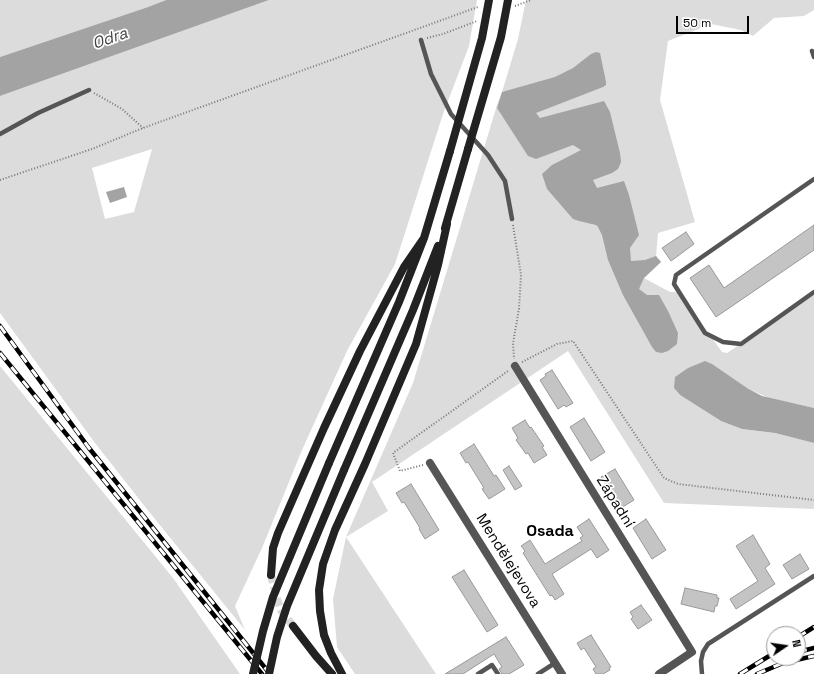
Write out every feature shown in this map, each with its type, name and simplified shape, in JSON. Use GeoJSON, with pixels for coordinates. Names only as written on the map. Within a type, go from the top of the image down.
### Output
{"type":"FeatureCollection","features":[{"type":"Feature","properties":{"kind":"main road"},"geometry":{"type":"LineString","coordinates":[[253,674],[273,597],[399,302],[424,238],[482,38],[489,0]]}},
{"type":"Feature","properties":{"kind":"main road"},"geometry":{"type":"LineString","coordinates":[[342,674],[331,654],[324,635],[320,611],[319,590],[323,564],[335,530],[416,344],[438,265],[447,224],[501,37],[508,0]]}},
{"type":"Feature","properties":{"kind":"main road"},"geometry":{"type":"LineString","coordinates":[[269,674],[277,637],[287,606],[413,310],[447,224]]}},
{"type":"Feature","properties":{"kind":"main road"},"geometry":{"type":"LineString","coordinates":[[271,575],[273,548],[278,533],[324,428],[360,351],[404,267],[424,238]]}},
{"type":"Feature","properties":{"kind":"main road"},"geometry":{"type":"LineString","coordinates":[[293,626],[332,674]]}},
{"type":"Feature","properties":{"kind":"street","name":"Západní"},"geometry":{"type":"LineString","coordinates":[[515,366],[692,652],[659,674]]}},
{"type":"Feature","properties":{"kind":"street","name":"Mendělejevova"},"geometry":{"type":"LineString","coordinates":[[430,463],[562,674]]}},
{"type":"Feature","properties":{"kind":"lane"},"geometry":{"type":"LineString","coordinates":[[421,40],[432,74],[451,114],[488,155],[504,181],[512,219]]}},
{"type":"Feature","properties":{"kind":"lane"},"geometry":{"type":"LineString","coordinates":[[812,51],[814,57]]}},
{"type":"Feature","properties":{"kind":"lane"},"geometry":{"type":"LineString","coordinates":[[0,134],[38,113],[89,90]]}},
{"type":"Feature","properties":{"kind":"lane"},"geometry":{"type":"LineString","coordinates":[[814,179],[676,275],[674,284],[705,333],[723,342],[741,344],[814,292]]}},
{"type":"Feature","properties":{"kind":"lane"},"geometry":{"type":"LineString","coordinates":[[702,674],[700,661],[708,644],[814,576]]}},
{"type":"Feature","properties":{"kind":"lane"},"geometry":{"type":"LineString","coordinates":[[538,674],[555,663]]}},
{"type":"Feature","properties":{"kind":"lane"},"geometry":{"type":"LineString","coordinates":[[478,674],[492,665],[498,674]]}},
{"type":"Feature","properties":{"kind":"path"},"geometry":{"type":"LineString","coordinates":[[0,180],[92,149],[143,128],[482,5]]}},
{"type":"Feature","properties":{"kind":"path"},"geometry":{"type":"LineString","coordinates":[[89,90],[122,109],[143,128]]}},
{"type":"Feature","properties":{"kind":"path"},"geometry":{"type":"LineString","coordinates":[[512,219],[521,275],[519,309],[513,343],[515,366]]}},
{"type":"Feature","properties":{"kind":"path"},"geometry":{"type":"LineString","coordinates":[[430,463],[400,471],[393,453],[515,366],[557,344],[573,341],[664,478],[678,484],[814,500]]}},
{"type":"Feature","properties":{"kind":"shaded area"},"geometry":{"type":"Polygon","coordinates":[[[0,0],[166,0],[0,57],[0,0]]]}},
{"type":"Feature","properties":{"kind":"shaded area"},"geometry":{"type":"Polygon","coordinates":[[[269,0],[477,0],[469,46],[443,114],[395,264],[347,351],[302,450],[262,548],[235,606],[245,630],[95,443],[0,313],[0,96],[269,0]],[[152,149],[92,168],[105,219],[134,212],[152,149]]]}},
{"type":"Feature","properties":{"kind":"shaded area"},"geometry":{"type":"Polygon","coordinates":[[[526,0],[814,0],[814,10],[804,16],[774,18],[753,36],[741,30],[711,24],[668,41],[660,100],[695,222],[658,233],[656,256],[661,262],[644,278],[670,292],[679,292],[722,352],[727,353],[814,295],[814,408],[771,399],[747,388],[674,388],[680,395],[721,421],[742,429],[775,433],[814,443],[814,509],[664,503],[568,351],[372,482],[388,511],[346,537],[413,383],[518,39],[526,0]]]}},
{"type":"Feature","properties":{"kind":"shaded area"},"geometry":{"type":"Polygon","coordinates":[[[0,366],[173,578],[240,674],[0,674],[0,366]]]}},
{"type":"Feature","properties":{"kind":"shaded area"},"geometry":{"type":"Polygon","coordinates":[[[346,537],[436,674],[355,674],[337,647],[333,599],[346,537]]]}},
{"type":"Feature","properties":{"kind":"water","name":"Odra"},"geometry":{"type":"Polygon","coordinates":[[[166,0],[269,0],[0,96],[0,57],[166,0]]]}},
{"type":"Feature","properties":{"kind":"water"},"geometry":{"type":"Polygon","coordinates":[[[596,52],[600,53],[606,85],[536,113],[540,118],[604,101],[610,112],[621,162],[618,169],[612,173],[593,180],[597,188],[624,181],[639,235],[630,248],[631,261],[645,260],[656,256],[661,262],[644,278],[639,289],[647,295],[659,295],[678,333],[677,344],[668,351],[662,353],[656,352],[652,347],[623,295],[608,260],[602,235],[598,227],[596,225],[573,219],[547,189],[542,174],[552,165],[581,150],[573,145],[536,159],[528,156],[497,108],[502,92],[555,77],[573,68],[591,54],[596,52]]]}},
{"type":"Feature","properties":{"kind":"water"},"geometry":{"type":"Polygon","coordinates":[[[124,187],[127,197],[110,203],[106,192],[124,187]]]}},
{"type":"Feature","properties":{"kind":"water"},"geometry":{"type":"Polygon","coordinates":[[[705,361],[762,396],[814,408],[814,443],[775,433],[742,429],[721,421],[680,395],[674,388],[675,377],[688,368],[705,361]]]}},
{"type":"Feature","properties":{"kind":"building"},"geometry":{"type":"Polygon","coordinates":[[[814,225],[814,250],[716,317],[690,278],[709,265],[724,288],[814,225]]]}},
{"type":"Feature","properties":{"kind":"building"},"geometry":{"type":"Polygon","coordinates":[[[686,232],[694,244],[671,261],[662,248],[686,232]]]}},
{"type":"Feature","properties":{"kind":"building"},"geometry":{"type":"Polygon","coordinates":[[[552,370],[573,403],[566,407],[564,405],[558,409],[540,380],[546,376],[545,374],[552,370]]]}},
{"type":"Feature","properties":{"kind":"building"},"geometry":{"type":"Polygon","coordinates":[[[584,418],[605,452],[591,461],[570,427],[584,418]]]}},
{"type":"Feature","properties":{"kind":"building"},"geometry":{"type":"Polygon","coordinates":[[[525,420],[544,446],[542,447],[547,455],[534,463],[528,453],[526,454],[516,440],[518,438],[512,428],[525,420]]]}},
{"type":"Feature","properties":{"kind":"building"},"geometry":{"type":"Polygon","coordinates":[[[474,444],[494,476],[496,475],[505,489],[489,499],[468,462],[466,463],[460,453],[474,444]]]}},
{"type":"Feature","properties":{"kind":"building"},"geometry":{"type":"Polygon","coordinates":[[[509,466],[522,486],[515,490],[503,470],[509,466]]]}},
{"type":"Feature","properties":{"kind":"building"},"geometry":{"type":"Polygon","coordinates":[[[615,469],[634,500],[621,508],[601,477],[615,469]]]}},
{"type":"Feature","properties":{"kind":"building"},"geometry":{"type":"Polygon","coordinates":[[[411,484],[439,530],[425,539],[404,502],[402,503],[396,493],[411,484]]]}},
{"type":"Feature","properties":{"kind":"building"},"geometry":{"type":"Polygon","coordinates":[[[589,519],[609,550],[597,558],[591,549],[552,574],[564,594],[555,600],[552,595],[550,596],[523,553],[525,551],[521,546],[530,540],[545,564],[582,541],[580,538],[583,536],[577,527],[589,519]]]}},
{"type":"Feature","properties":{"kind":"building"},"geometry":{"type":"Polygon","coordinates":[[[646,519],[666,550],[652,559],[633,528],[646,519]]]}},
{"type":"Feature","properties":{"kind":"building"},"geometry":{"type":"Polygon","coordinates":[[[753,535],[770,564],[765,568],[775,584],[736,609],[730,599],[758,581],[736,546],[753,535]]]}},
{"type":"Feature","properties":{"kind":"building"},"geometry":{"type":"Polygon","coordinates":[[[800,554],[809,569],[792,579],[783,565],[800,554]]]}},
{"type":"Feature","properties":{"kind":"building"},"geometry":{"type":"Polygon","coordinates":[[[464,570],[498,625],[487,632],[452,577],[464,570]]]}},
{"type":"Feature","properties":{"kind":"building"},"geometry":{"type":"Polygon","coordinates":[[[685,588],[717,595],[717,598],[719,598],[714,612],[681,604],[685,588]]]}},
{"type":"Feature","properties":{"kind":"building"},"geometry":{"type":"Polygon","coordinates":[[[641,605],[652,620],[638,629],[631,619],[633,617],[630,612],[641,605]]]}},
{"type":"Feature","properties":{"kind":"building"},"geometry":{"type":"Polygon","coordinates":[[[591,635],[611,667],[609,668],[610,670],[603,674],[596,674],[593,669],[596,667],[584,648],[581,650],[577,643],[591,635]]]}},
{"type":"Feature","properties":{"kind":"building"},"geometry":{"type":"Polygon","coordinates":[[[506,637],[524,665],[509,674],[502,674],[499,669],[502,667],[494,654],[463,674],[445,674],[506,637]]]}},
{"type":"Feature","properties":{"kind":"tunnel"},"geometry":{"type":"LineString","coordinates":[[271,575],[281,610],[293,626]]}},
{"type":"Feature","properties":{"kind":"railway"},"geometry":{"type":"LineString","coordinates":[[0,326],[89,448],[270,674]]}},
{"type":"Feature","properties":{"kind":"railway"},"geometry":{"type":"LineString","coordinates":[[0,353],[262,674]]}},
{"type":"Feature","properties":{"kind":"railway"},"geometry":{"type":"LineString","coordinates":[[806,632],[814,627]]}},
{"type":"Feature","properties":{"kind":"railway"},"geometry":{"type":"LineString","coordinates":[[806,650],[814,648]]}},
{"type":"Feature","properties":{"kind":"railway"},"geometry":{"type":"LineString","coordinates":[[757,674],[783,663],[814,656]]}},
{"type":"Feature","properties":{"kind":"railway"},"geometry":{"type":"LineString","coordinates":[[740,674],[766,658]]}},
{"type":"Feature","properties":{"kind":"district","name":"Osada"},"geometry":{"type":"Point","coordinates":[550,532]}}]}
